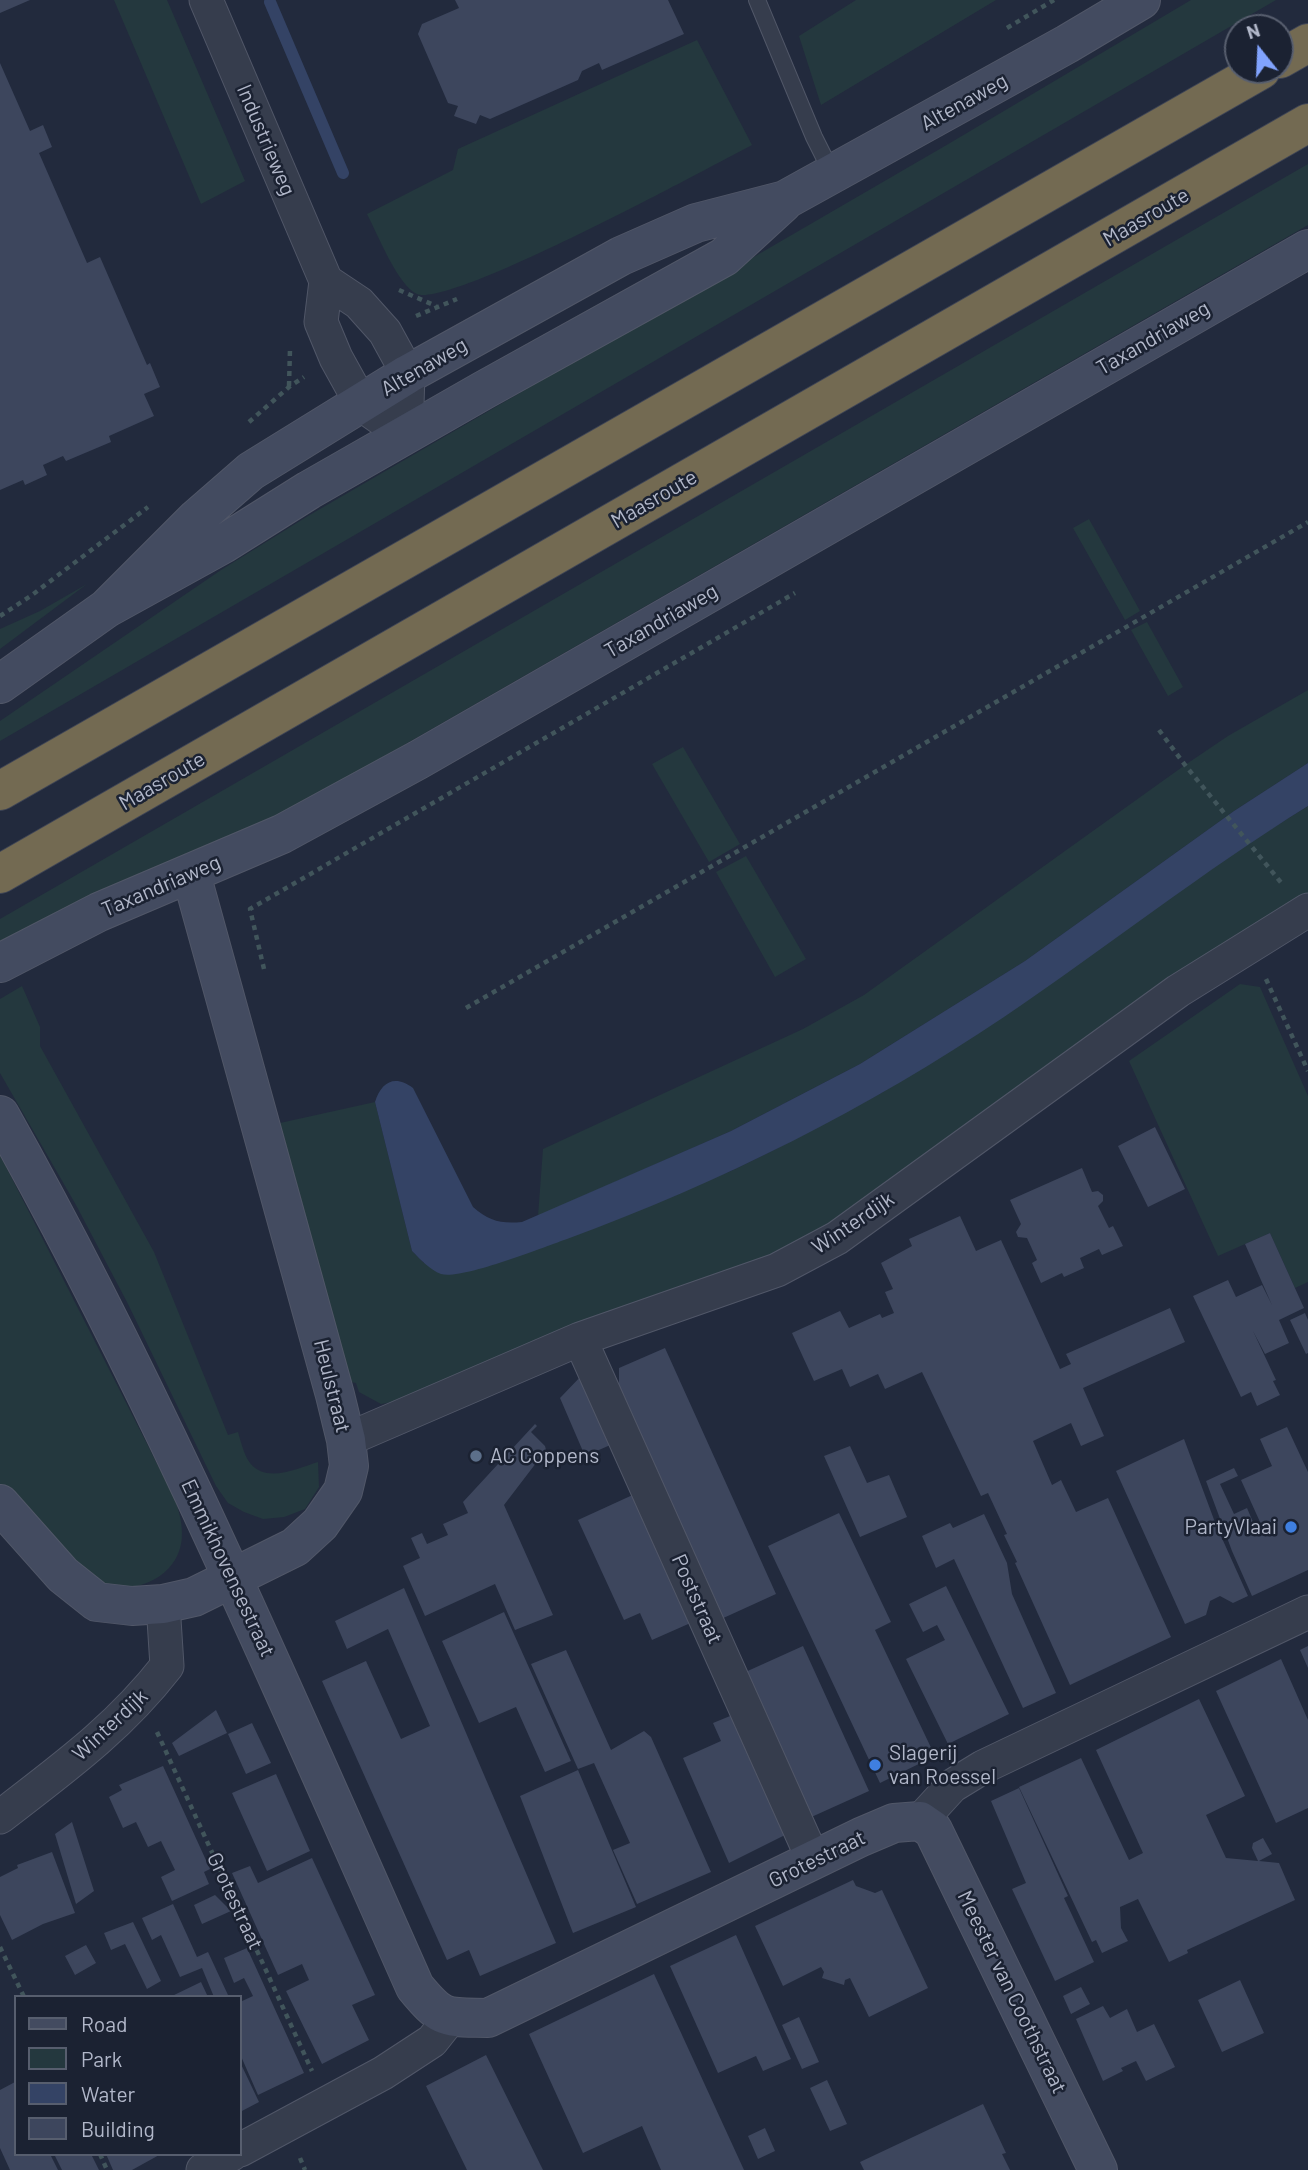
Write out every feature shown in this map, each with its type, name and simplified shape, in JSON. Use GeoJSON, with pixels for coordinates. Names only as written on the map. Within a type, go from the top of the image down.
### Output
{"type":"FeatureCollection","features":[{"type":"Feature","properties":{"kind":"highway"},"geometry":{"type":"LineString","coordinates":[[0,791],[1237,84]]}},
{"type":"Feature","properties":{"kind":"highway","name":"Maasroute"},"geometry":{"type":"LineString","coordinates":[[0,874],[1308,124]]}},
{"type":"Feature","properties":{"kind":"main road","name":"Altenaweg"},"geometry":{"type":"LineString","coordinates":[[107,608],[197,518],[251,471],[362,405],[408,374],[621,256],[696,223],[785,200],[1067,44],[1141,0]]}},
{"type":"Feature","properties":{"kind":"main road","name":"Altenaweg"},"geometry":{"type":"LineString","coordinates":[[0,684],[107,608],[223,544],[309,490],[484,390],[724,257],[785,200]]}},
{"type":"Feature","properties":{"kind":"main road","name":"Taxandriaweg"},"geometry":{"type":"LineString","coordinates":[[0,963],[99,912],[282,835],[418,760],[1308,249]]}},
{"type":"Feature","properties":{"kind":"main road","name":"Heulstraat"},"geometry":{"type":"LineString","coordinates":[[0,1504],[63,1575],[97,1602],[132,1606],[163,1604],[194,1597],[295,1547],[320,1524],[344,1491],[349,1466],[346,1440],[191,874]]}},
{"type":"Feature","properties":{"kind":"main road","name":"Emmikhovensestraat"},"geometry":{"type":"LineString","coordinates":[[0,1115],[87,1273],[234,1578],[415,1987],[434,2010],[451,2017]]}},
{"type":"Feature","properties":{"kind":"main road","name":"Grotestraat"},"geometry":{"type":"LineString","coordinates":[[451,2017],[488,2018],[813,1860],[894,1823],[919,1821]]}},
{"type":"Feature","properties":{"kind":"main road","name":"Meester van Coothstraat"},"geometry":{"type":"LineString","coordinates":[[919,1821],[933,1830],[1098,2170]]}},
{"type":"Feature","properties":{"kind":"street","name":"Industrieweg"},"geometry":{"type":"LineString","coordinates":[[205,0],[326,281]]}},
{"type":"Feature","properties":{"kind":"street"},"geometry":{"type":"LineString","coordinates":[[326,281],[359,303],[385,332],[408,374],[406,436],[362,405],[336,358],[321,322],[326,281]]}},
{"type":"Feature","properties":{"kind":"street","name":"Winterdijk"},"geometry":{"type":"LineString","coordinates":[[346,1440],[580,1339],[777,1270],[836,1238],[1178,991],[1308,910]]}},
{"type":"Feature","properties":{"kind":"street","name":"Poststraat"},"geometry":{"type":"LineString","coordinates":[[580,1339],[813,1860]]}},
{"type":"Feature","properties":{"kind":"street","name":"Winterdijk"},"geometry":{"type":"LineString","coordinates":[[0,1817],[104,1735],[142,1698],[167,1666],[163,1604]]}},
{"type":"Feature","properties":{"kind":"street"},"geometry":{"type":"LineString","coordinates":[[919,1821],[952,1787],[983,1767],[1308,1612]]}},
{"type":"Feature","properties":{"kind":"street"},"geometry":{"type":"LineString","coordinates":[[242,2152],[383,2074],[432,2041],[451,2017]]}},
{"type":"Feature","properties":{"kind":"lane"},"geometry":{"type":"LineString","coordinates":[[757,0],[814,137],[833,175]]}},
{"type":"Feature","properties":{"kind":"path"},"geometry":{"type":"LineString","coordinates":[[466,1008],[1308,522]]}},
{"type":"Feature","properties":{"kind":"path","name":"Taxandriaweg"},"geometry":{"type":"LineString","coordinates":[[264,969],[250,909],[804,588]]}},
{"type":"Feature","properties":{"kind":"path"},"geometry":{"type":"LineString","coordinates":[[1159,730],[1270,869]]}},
{"type":"Feature","properties":{"kind":"path"},"geometry":{"type":"LineString","coordinates":[[1250,945],[1308,1070]]}},
{"type":"Feature","properties":{"kind":"path","name":"Grotestraat"},"geometry":{"type":"LineString","coordinates":[[142,1698],[327,2104]]}},
{"type":"Feature","properties":{"kind":"path"},"geometry":{"type":"LineString","coordinates":[[0,1947],[23,1995]]}},
{"type":"Feature","properties":{"kind":"green space"},"geometry":{"type":"Polygon","coordinates":[[[114,0],[167,0],[245,181],[201,204],[114,0]]]}},
{"type":"Feature","properties":{"kind":"green space"},"geometry":{"type":"Polygon","coordinates":[[[856,0],[996,0],[821,105],[799,36],[856,0]]]}},
{"type":"Feature","properties":{"kind":"green space"},"geometry":{"type":"Polygon","coordinates":[[[1191,0],[1276,0],[1252,14],[1224,14],[1224,30],[0,741],[0,721],[221,570],[308,516],[1191,0]]]}},
{"type":"Feature","properties":{"kind":"green space"},"geometry":{"type":"Polygon","coordinates":[[[697,40],[752,145],[580,234],[477,280],[439,293],[417,294],[403,281],[367,214],[453,170],[458,149],[697,40]]]}},
{"type":"Feature","properties":{"kind":"green space"},"geometry":{"type":"Polygon","coordinates":[[[1308,164],[1308,225],[298,806],[0,947],[0,919],[1308,164]]]}},
{"type":"Feature","properties":{"kind":"green space"},"geometry":{"type":"Polygon","coordinates":[[[1089,519],[1140,611],[1125,620],[1073,528],[1089,519]]]}},
{"type":"Feature","properties":{"kind":"green space"},"geometry":{"type":"Polygon","coordinates":[[[87,584],[0,649],[0,629],[40,611],[87,584]]]}},
{"type":"Feature","properties":{"kind":"green space"},"geometry":{"type":"Polygon","coordinates":[[[1147,622],[1183,687],[1168,696],[1131,630],[1147,622]]]}},
{"type":"Feature","properties":{"kind":"green space"},"geometry":{"type":"Polygon","coordinates":[[[1308,690],[1308,763],[1234,811],[1025,961],[860,1064],[731,1131],[538,1216],[543,1149],[803,1029],[864,995],[1185,765],[1228,736],[1308,690]]]}},
{"type":"Feature","properties":{"kind":"green space"},"geometry":{"type":"Polygon","coordinates":[[[683,747],[740,844],[709,862],[652,764],[683,747]]]}},
{"type":"Feature","properties":{"kind":"green space"},"geometry":{"type":"Polygon","coordinates":[[[1308,806],[1308,897],[836,1224],[776,1259],[398,1401],[381,1404],[359,1392],[356,1383],[351,1382],[280,1123],[375,1102],[412,1251],[424,1263],[729,1172],[883,1092],[1258,837],[1308,806]]]}},
{"type":"Feature","properties":{"kind":"green space"},"geometry":{"type":"Polygon","coordinates":[[[746,856],[806,959],[775,977],[716,872],[746,856]]]}},
{"type":"Feature","properties":{"kind":"green space"},"geometry":{"type":"Polygon","coordinates":[[[1240,984],[1260,987],[1308,1096],[1308,1282],[1295,1288],[1270,1233],[1218,1256],[1129,1061],[1240,984]]]}},
{"type":"Feature","properties":{"kind":"green space"},"geometry":{"type":"Polygon","coordinates":[[[22,986],[40,1027],[40,1046],[154,1252],[228,1435],[238,1432],[250,1463],[265,1473],[283,1473],[318,1462],[319,1487],[305,1509],[284,1517],[263,1519],[228,1503],[216,1486],[128,1304],[76,1205],[0,1073],[0,999],[22,986]]]}},
{"type":"Feature","properties":{"kind":"green space"},"geometry":{"type":"Polygon","coordinates":[[[0,1155],[174,1497],[182,1534],[179,1551],[169,1568],[145,1584],[118,1588],[99,1584],[88,1578],[75,1568],[0,1484],[0,1155]]]}},
{"type":"Feature","properties":{"kind":"water"},"geometry":{"type":"Polygon","coordinates":[[[1308,763],[1308,806],[1004,1017],[847,1112],[681,1193],[503,1262],[452,1275],[441,1274],[412,1251],[375,1102],[381,1089],[390,1082],[400,1081],[413,1088],[473,1207],[484,1216],[496,1220],[522,1222],[731,1131],[860,1064],[1025,961],[1234,811],[1308,763]]]}},
{"type":"Feature","properties":{"kind":"building"},"geometry":{"type":"Polygon","coordinates":[[[0,0],[30,0],[0,13],[0,0]]]}},
{"type":"Feature","properties":{"kind":"building"},"geometry":{"type":"Polygon","coordinates":[[[455,0],[668,0],[684,34],[602,70],[599,63],[582,71],[578,80],[490,119],[480,115],[476,124],[454,116],[458,106],[448,103],[418,34],[422,24],[459,8],[455,0]]]}},
{"type":"Feature","properties":{"kind":"building"},"geometry":{"type":"Polygon","coordinates":[[[0,63],[30,131],[43,125],[52,147],[39,153],[87,263],[100,257],[147,365],[150,363],[160,387],[144,394],[154,416],[109,436],[111,442],[66,461],[63,456],[43,465],[47,475],[25,485],[23,480],[0,490],[0,63]]]}},
{"type":"Feature","properties":{"kind":"building"},"geometry":{"type":"Polygon","coordinates":[[[1155,1127],[1185,1189],[1148,1207],[1118,1146],[1155,1127]]]}},
{"type":"Feature","properties":{"kind":"building"},"geometry":{"type":"Polygon","coordinates":[[[1082,1168],[1092,1192],[1098,1191],[1103,1195],[1103,1201],[1098,1206],[1109,1228],[1113,1226],[1123,1246],[1102,1255],[1099,1249],[1080,1258],[1084,1268],[1064,1277],[1062,1273],[1041,1283],[1032,1263],[1037,1260],[1027,1238],[1018,1237],[1016,1232],[1021,1224],[1010,1200],[1082,1168]]]}},
{"type":"Feature","properties":{"kind":"building"},"geometry":{"type":"Polygon","coordinates":[[[960,1216],[976,1251],[1001,1240],[1060,1369],[1071,1364],[1066,1354],[1170,1308],[1185,1342],[1083,1388],[1104,1436],[1081,1446],[1071,1423],[1033,1441],[1052,1485],[1061,1480],[1076,1512],[1108,1498],[1171,1637],[1070,1685],[1015,1563],[1017,1562],[1004,1535],[1007,1534],[988,1493],[981,1496],[922,1372],[885,1389],[878,1374],[850,1387],[842,1369],[814,1381],[792,1333],[840,1311],[849,1328],[880,1314],[882,1318],[894,1313],[885,1292],[893,1289],[881,1263],[912,1246],[909,1239],[960,1216]]]}},
{"type":"Feature","properties":{"kind":"building"},"geometry":{"type":"Polygon","coordinates":[[[1270,1233],[1304,1308],[1279,1320],[1289,1343],[1265,1354],[1253,1331],[1276,1380],[1273,1381],[1280,1395],[1257,1406],[1251,1392],[1241,1397],[1193,1296],[1228,1280],[1236,1297],[1262,1285],[1272,1305],[1245,1244],[1270,1233]]]}},
{"type":"Feature","properties":{"kind":"building"},"geometry":{"type":"Polygon","coordinates":[[[1305,1313],[1308,1320],[1306,1354],[1290,1320],[1305,1313]]]}},
{"type":"Feature","properties":{"kind":"building"},"geometry":{"type":"Polygon","coordinates":[[[665,1348],[776,1594],[719,1620],[619,1389],[619,1368],[665,1348]]]}},
{"type":"Feature","properties":{"kind":"building"},"geometry":{"type":"Polygon","coordinates":[[[584,1373],[615,1443],[585,1456],[560,1398],[584,1373]]]}},
{"type":"Feature","properties":{"kind":"building"},"geometry":{"type":"Polygon","coordinates":[[[535,1424],[537,1426],[531,1432],[546,1450],[504,1505],[553,1615],[515,1630],[495,1584],[425,1616],[403,1566],[420,1558],[411,1538],[422,1533],[427,1544],[448,1535],[443,1524],[468,1513],[463,1502],[535,1424]]]}},
{"type":"Feature","properties":{"kind":"building"},"geometry":{"type":"Polygon","coordinates":[[[1287,1427],[1308,1472],[1308,1570],[1252,1596],[1206,1481],[1234,1468],[1238,1476],[1220,1484],[1234,1514],[1247,1508],[1259,1536],[1265,1533],[1241,1480],[1272,1466],[1260,1439],[1287,1427]]]}},
{"type":"Feature","properties":{"kind":"building"},"geometry":{"type":"Polygon","coordinates":[[[1184,1439],[1216,1525],[1248,1596],[1233,1603],[1220,1596],[1210,1601],[1206,1615],[1185,1624],[1116,1471],[1184,1439]]]}},
{"type":"Feature","properties":{"kind":"building"},"geometry":{"type":"Polygon","coordinates":[[[850,1446],[867,1483],[889,1475],[907,1517],[860,1537],[824,1456],[850,1446]]]}},
{"type":"Feature","properties":{"kind":"building"},"geometry":{"type":"Polygon","coordinates":[[[637,1493],[695,1621],[652,1640],[640,1613],[624,1620],[578,1520],[637,1493]]]}},
{"type":"Feature","properties":{"kind":"building"},"geometry":{"type":"Polygon","coordinates":[[[839,1513],[891,1622],[875,1630],[935,1756],[880,1783],[768,1546],[839,1513]]]}},
{"type":"Feature","properties":{"kind":"building"},"geometry":{"type":"Polygon","coordinates":[[[984,1514],[1007,1563],[1012,1594],[1056,1693],[1023,1708],[954,1559],[936,1568],[922,1536],[950,1523],[953,1528],[984,1514]]]}},
{"type":"Feature","properties":{"kind":"building"},"geometry":{"type":"Polygon","coordinates":[[[946,1586],[1009,1714],[948,1744],[906,1659],[945,1640],[937,1625],[923,1632],[909,1604],[946,1586]]]}},
{"type":"Feature","properties":{"kind":"building"},"geometry":{"type":"Polygon","coordinates":[[[404,1588],[556,1943],[480,1976],[469,1950],[447,1960],[322,1681],[366,1661],[401,1739],[430,1726],[388,1629],[347,1649],[335,1621],[404,1588]]]}},
{"type":"Feature","properties":{"kind":"building"},"geometry":{"type":"Polygon","coordinates":[[[504,1612],[571,1761],[545,1772],[516,1707],[479,1723],[442,1641],[504,1612]]]}},
{"type":"Feature","properties":{"kind":"building"},"geometry":{"type":"Polygon","coordinates":[[[803,1646],[869,1791],[807,1819],[741,1674],[803,1646]]]}},
{"type":"Feature","properties":{"kind":"building"},"geometry":{"type":"Polygon","coordinates":[[[1308,1646],[1308,1668],[1300,1650],[1308,1646]]]}},
{"type":"Feature","properties":{"kind":"building"},"geometry":{"type":"Polygon","coordinates":[[[566,1650],[611,1750],[644,1731],[651,1737],[711,1872],[637,1904],[613,1850],[630,1843],[594,1763],[578,1769],[531,1664],[566,1650]]]}},
{"type":"Feature","properties":{"kind":"building"},"geometry":{"type":"Polygon","coordinates":[[[1281,1659],[1308,1720],[1308,1808],[1276,1823],[1216,1691],[1281,1659]]]}},
{"type":"Feature","properties":{"kind":"building"},"geometry":{"type":"Polygon","coordinates":[[[1199,1699],[1245,1796],[1206,1815],[1226,1858],[1258,1861],[1252,1848],[1253,1843],[1263,1838],[1272,1854],[1259,1861],[1279,1863],[1295,1900],[1187,1950],[1188,1953],[1169,1962],[1138,1899],[1120,1907],[1121,1928],[1128,1941],[1102,1953],[1096,1940],[1092,1942],[1019,1787],[1081,1758],[1129,1860],[1143,1853],[1096,1750],[1199,1699]]]}},
{"type":"Feature","properties":{"kind":"building"},"geometry":{"type":"Polygon","coordinates":[[[216,1710],[227,1733],[179,1756],[172,1743],[216,1710]]]}},
{"type":"Feature","properties":{"kind":"building"},"geometry":{"type":"Polygon","coordinates":[[[735,1714],[791,1832],[729,1863],[683,1758],[721,1741],[713,1723],[735,1714]]]}},
{"type":"Feature","properties":{"kind":"building"},"geometry":{"type":"Polygon","coordinates":[[[252,1723],[271,1763],[246,1774],[228,1734],[252,1723]]]}},
{"type":"Feature","properties":{"kind":"building"},"geometry":{"type":"Polygon","coordinates":[[[163,1766],[210,1869],[204,1872],[209,1884],[172,1901],[161,1877],[175,1870],[161,1841],[148,1847],[136,1822],[123,1828],[109,1797],[122,1790],[119,1785],[163,1766]]]}},
{"type":"Feature","properties":{"kind":"building"},"geometry":{"type":"Polygon","coordinates":[[[578,1770],[636,1907],[573,1933],[520,1796],[578,1770]]]}},
{"type":"Feature","properties":{"kind":"building"},"geometry":{"type":"Polygon","coordinates":[[[276,1774],[310,1851],[267,1871],[232,1793],[276,1774]]]}},
{"type":"Feature","properties":{"kind":"building"},"geometry":{"type":"Polygon","coordinates":[[[1019,1788],[1068,1896],[1064,1898],[1094,1962],[1055,1981],[1012,1889],[1026,1883],[991,1801],[1019,1788]]]}},
{"type":"Feature","properties":{"kind":"building"},"geometry":{"type":"Polygon","coordinates":[[[72,1822],[94,1891],[76,1904],[55,1834],[72,1822]]]}},
{"type":"Feature","properties":{"kind":"building"},"geometry":{"type":"Polygon","coordinates":[[[52,1852],[75,1913],[43,1924],[12,1940],[0,1915],[0,1877],[18,1868],[17,1865],[52,1852]]]}},
{"type":"Feature","properties":{"kind":"building"},"geometry":{"type":"Polygon","coordinates":[[[312,1858],[375,1995],[352,2005],[369,2040],[322,2064],[286,1991],[309,1980],[302,1964],[278,1975],[232,1873],[250,1866],[258,1883],[312,1858]]]}},
{"type":"Feature","properties":{"kind":"building"},"geometry":{"type":"Polygon","coordinates":[[[853,1880],[856,1886],[875,1893],[882,1890],[928,1988],[869,2017],[850,1978],[845,1980],[844,1985],[822,1978],[824,1972],[821,1967],[783,1986],[755,1926],[853,1880]]]}},
{"type":"Feature","properties":{"kind":"building"},"geometry":{"type":"Polygon","coordinates":[[[215,1895],[231,1911],[202,1924],[194,1905],[215,1895]]]}},
{"type":"Feature","properties":{"kind":"building"},"geometry":{"type":"Polygon","coordinates":[[[173,1904],[197,1957],[208,1952],[228,1995],[213,1995],[202,1968],[180,1977],[161,1935],[152,1940],[142,1918],[173,1904]]]}},
{"type":"Feature","properties":{"kind":"building"},"geometry":{"type":"Polygon","coordinates":[[[133,1922],[161,1981],[147,1989],[125,1944],[111,1950],[104,1933],[133,1922]]]}},
{"type":"Feature","properties":{"kind":"building"},"geometry":{"type":"Polygon","coordinates":[[[736,1935],[791,2059],[763,2071],[756,2056],[718,2073],[670,1966],[736,1935]]]}},
{"type":"Feature","properties":{"kind":"building"},"geometry":{"type":"Polygon","coordinates":[[[86,1945],[96,1963],[75,1975],[65,1956],[86,1945]]]}},
{"type":"Feature","properties":{"kind":"building"},"geometry":{"type":"Polygon","coordinates":[[[247,1948],[304,2073],[258,2095],[242,2059],[242,2001],[253,1996],[244,1978],[234,1983],[224,1958],[247,1948]]]}},
{"type":"Feature","properties":{"kind":"building"},"geometry":{"type":"Polygon","coordinates":[[[654,1974],[744,2170],[661,2170],[642,2126],[583,2153],[529,2034],[654,1974]]]}},
{"type":"Feature","properties":{"kind":"building"},"geometry":{"type":"Polygon","coordinates":[[[1240,1980],[1264,2033],[1222,2052],[1198,2000],[1240,1980]]]}},
{"type":"Feature","properties":{"kind":"building"},"geometry":{"type":"Polygon","coordinates":[[[201,1982],[207,1995],[174,1995],[201,1982]]]}},
{"type":"Feature","properties":{"kind":"building"},"geometry":{"type":"Polygon","coordinates":[[[1081,1987],[1090,2004],[1071,2014],[1063,1996],[1081,1987]]]}},
{"type":"Feature","properties":{"kind":"building"},"geometry":{"type":"Polygon","coordinates":[[[1103,2006],[1110,2018],[1127,2009],[1137,2032],[1154,2024],[1175,2067],[1146,2081],[1136,2061],[1103,2081],[1076,2019],[1103,2006]]]}},
{"type":"Feature","properties":{"kind":"building"},"geometry":{"type":"Polygon","coordinates":[[[799,2017],[819,2062],[802,2069],[782,2025],[799,2017]]]}},
{"type":"Feature","properties":{"kind":"building"},"geometry":{"type":"Polygon","coordinates":[[[486,2055],[543,2170],[467,2170],[426,2086],[486,2055]]]}},
{"type":"Feature","properties":{"kind":"building"},"geometry":{"type":"Polygon","coordinates":[[[242,2066],[259,2102],[242,2111],[242,2066]]]}},
{"type":"Feature","properties":{"kind":"building"},"geometry":{"type":"Polygon","coordinates":[[[827,2080],[847,2124],[830,2131],[810,2088],[827,2080]]]}},
{"type":"Feature","properties":{"kind":"building"},"geometry":{"type":"Polygon","coordinates":[[[14,2083],[14,2156],[51,2156],[58,2170],[10,2170],[0,2148],[0,2090],[14,2083]]]}},
{"type":"Feature","properties":{"kind":"building"},"geometry":{"type":"Polygon","coordinates":[[[983,2104],[1006,2153],[1002,2154],[1010,2170],[864,2170],[860,2162],[983,2104]]]}},
{"type":"Feature","properties":{"kind":"building"},"geometry":{"type":"Polygon","coordinates":[[[765,2128],[775,2151],[758,2159],[748,2136],[765,2128]]]}},
{"type":"Feature","properties":{"kind":"building"},"geometry":{"type":"Polygon","coordinates":[[[55,2156],[92,2156],[99,2170],[62,2170],[55,2156]]]}},
{"type":"Feature","properties":{"kind":"building"},"geometry":{"type":"Polygon","coordinates":[[[107,2156],[157,2156],[132,2170],[113,2170],[107,2156]]]}},
{"type":"Feature","properties":{"kind":"waterway"},"geometry":{"type":"LineString","coordinates":[[270,2],[343,173]]}},
{"type":"Feature","properties":{"kind":"place","name":"AC Coppens"},"geometry":{"type":"Point","coordinates":[476,1456]}},
{"type":"Feature","properties":{"kind":"place","name":"PartyVlaai"},"geometry":{"type":"Point","coordinates":[1291,1527]}},
{"type":"Feature","properties":{"kind":"place","name":"Slagerij van Roessel"},"geometry":{"type":"Point","coordinates":[875,1765]}}]}
